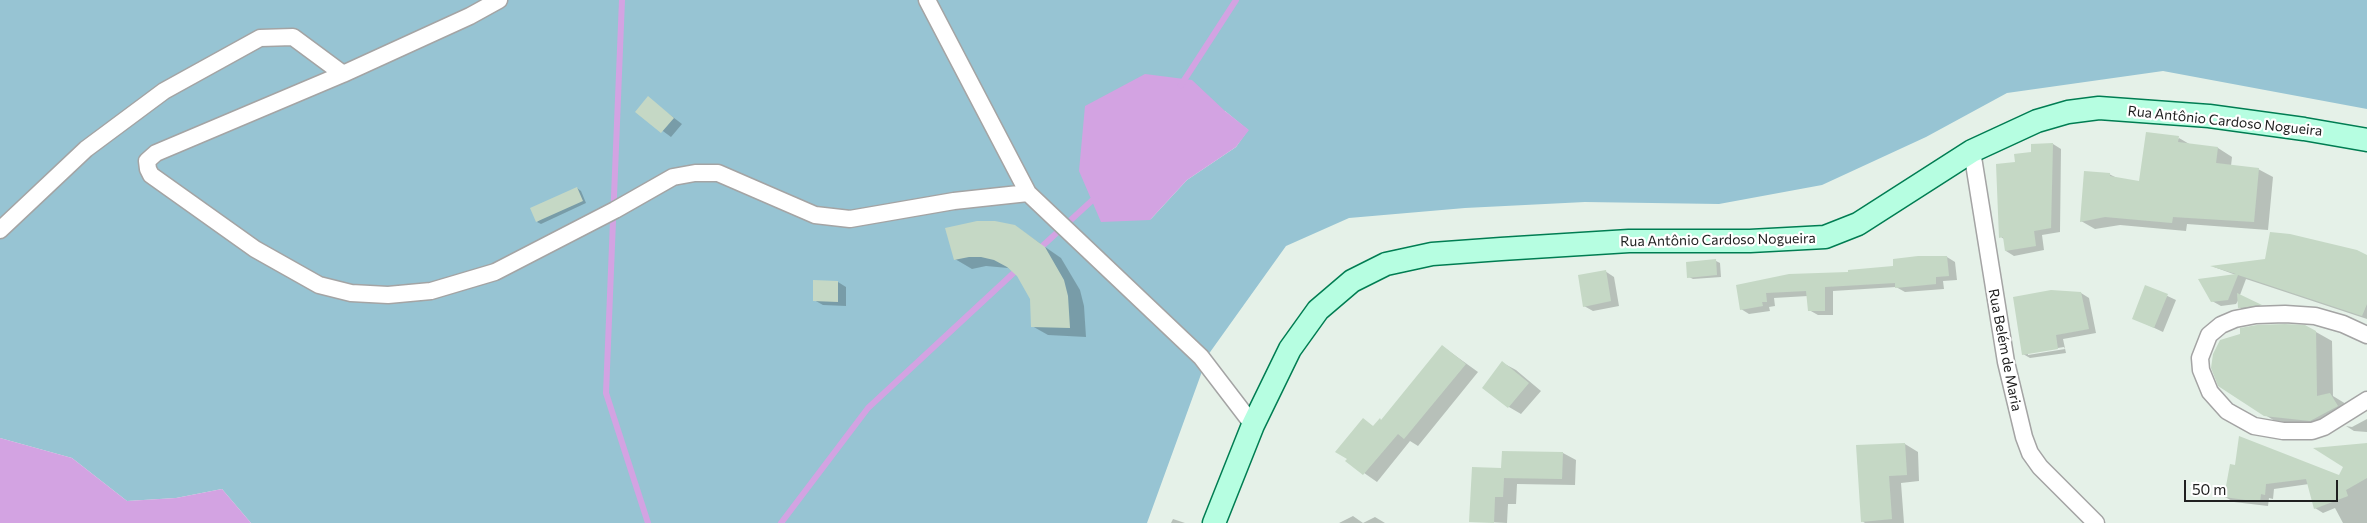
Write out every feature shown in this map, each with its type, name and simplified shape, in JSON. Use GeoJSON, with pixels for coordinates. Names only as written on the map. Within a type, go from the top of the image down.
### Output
{"type":"FeatureCollection","features":[{"type":"Feature","properties":{"kind":"main road","name":"Rua Antônio Cardoso Nogueira"},"geometry":{"type":"LineString","coordinates":[[1214,523],[1253,425],[1290,349],[1318,310],[1352,281],[1386,264],[1432,254],[1521,248],[1629,242],[1750,241],[1825,237],[1858,224],[1972,151],[2037,121],[2068,112],[2099,108],[2209,116],[2367,140]]}},
{"type":"Feature","properties":{"kind":"street"},"geometry":{"type":"LineString","coordinates":[[499,0],[470,16],[343,74],[156,153],[148,161],[148,169],[151,175],[254,249],[319,285],[350,293],[388,295],[431,291],[495,272],[615,210],[673,177],[718,173],[815,215],[850,219],[954,201],[1028,193]]}},
{"type":"Feature","properties":{"kind":"street"},"geometry":{"type":"LineString","coordinates":[[927,0],[1028,193],[1201,357],[1253,425]]}},
{"type":"Feature","properties":{"kind":"street"},"geometry":{"type":"LineString","coordinates":[[0,230],[86,149],[164,91],[260,38],[293,37],[343,74]]}},
{"type":"Feature","properties":{"kind":"street","name":"Rua Belém de Maria"},"geometry":{"type":"LineString","coordinates":[[1972,151],[2006,362],[2024,437],[2030,453],[2040,467],[2096,523]]}},
{"type":"Feature","properties":{"kind":"street"},"geometry":{"type":"LineString","coordinates":[[2367,335],[2343,324],[2315,316],[2256,315],[2235,319],[2221,325],[2210,335],[2200,358],[2201,370],[2210,392],[2227,411],[2254,426],[2283,431],[2312,431],[2324,427],[2367,400]]}},
{"type":"Feature","properties":{"kind":"shaded area"},"geometry":{"type":"Polygon","coordinates":[[[0,0],[2367,0],[2367,109],[2163,71],[2007,93],[1926,137],[1822,185],[1719,204],[1585,202],[1465,208],[1349,218],[1286,246],[1208,355],[1147,523],[251,523],[222,489],[176,498],[127,501],[72,458],[0,438],[0,0]],[[1225,111],[1150,220],[1187,180],[1236,147],[1248,130],[1225,111]]]}},
{"type":"Feature","properties":{"kind":"shaded area"},"geometry":{"type":"Polygon","coordinates":[[[1145,74],[1192,80],[1225,111],[1249,130],[1236,147],[1187,180],[1150,220],[1101,222],[1079,171],[1085,106],[1145,74]]]}},
{"type":"Feature","properties":{"kind":"shaded area"},"geometry":{"type":"Polygon","coordinates":[[[0,438],[72,458],[127,501],[176,498],[222,489],[251,523],[0,523],[0,438]]]}},
{"type":"Feature","properties":{"kind":"building"},"geometry":{"type":"Polygon","coordinates":[[[648,96],[674,118],[661,133],[635,112],[648,96]]]}},
{"type":"Feature","properties":{"kind":"building"},"geometry":{"type":"Polygon","coordinates":[[[2146,132],[2179,136],[2178,142],[2218,147],[2216,163],[2259,168],[2254,222],[2173,217],[2172,223],[2105,217],[2080,222],[2084,171],[2110,173],[2110,176],[2139,181],[2146,132]]]}},
{"type":"Feature","properties":{"kind":"building"},"geometry":{"type":"Polygon","coordinates":[[[2053,143],[2051,228],[2034,231],[2036,246],[2005,251],[2003,237],[1999,238],[1996,164],[2015,162],[2014,154],[2031,152],[2031,144],[2053,143]]]}},
{"type":"Feature","properties":{"kind":"building"},"geometry":{"type":"Polygon","coordinates":[[[577,187],[583,201],[536,222],[530,208],[577,187]]]}},
{"type":"Feature","properties":{"kind":"building"},"geometry":{"type":"Polygon","coordinates":[[[977,221],[995,221],[1015,225],[1045,247],[1064,280],[1068,296],[1070,328],[1031,327],[1030,299],[1017,276],[1007,267],[994,260],[981,257],[954,260],[945,228],[977,221]]]}},
{"type":"Feature","properties":{"kind":"building"},"geometry":{"type":"Polygon","coordinates":[[[2270,232],[2290,234],[2357,250],[2367,255],[2367,304],[2362,316],[2238,275],[2228,300],[2211,302],[2198,279],[2236,274],[2210,266],[2265,259],[2270,232]]]}},
{"type":"Feature","properties":{"kind":"building"},"geometry":{"type":"Polygon","coordinates":[[[1918,256],[1947,256],[1949,276],[1936,277],[1936,284],[1895,288],[1895,283],[1825,287],[1825,311],[1808,311],[1806,291],[1766,293],[1767,302],[1762,302],[1763,306],[1740,310],[1736,285],[1789,274],[1848,272],[1848,270],[1893,266],[1893,259],[1918,256]]]}},
{"type":"Feature","properties":{"kind":"building"},"geometry":{"type":"Polygon","coordinates":[[[1716,259],[1717,275],[1687,278],[1686,262],[1716,259]]]}},
{"type":"Feature","properties":{"kind":"building"},"geometry":{"type":"Polygon","coordinates":[[[1606,270],[1611,301],[1583,307],[1578,275],[1606,270]]]}},
{"type":"Feature","properties":{"kind":"building"},"geometry":{"type":"Polygon","coordinates":[[[813,280],[838,281],[838,302],[813,301],[813,280]]]}},
{"type":"Feature","properties":{"kind":"building"},"geometry":{"type":"Polygon","coordinates":[[[2145,285],[2168,294],[2154,328],[2132,319],[2145,285]]]}},
{"type":"Feature","properties":{"kind":"building"},"geometry":{"type":"Polygon","coordinates":[[[2051,290],[2081,292],[2089,329],[2056,335],[2058,349],[2022,355],[2013,297],[2051,290]]]}},
{"type":"Feature","properties":{"kind":"building"},"geometry":{"type":"Polygon","coordinates":[[[2237,293],[2262,305],[2238,308],[2237,293]]]}},
{"type":"Feature","properties":{"kind":"building"},"geometry":{"type":"Polygon","coordinates":[[[2285,324],[2305,325],[2316,331],[2317,396],[2330,393],[2338,406],[2310,421],[2264,416],[2218,386],[2211,368],[2213,354],[2220,340],[2240,334],[2240,328],[2285,324]]]}},
{"type":"Feature","properties":{"kind":"building"},"geometry":{"type":"Polygon","coordinates":[[[1442,345],[1466,364],[1404,439],[1398,434],[1363,475],[1345,461],[1347,459],[1335,452],[1363,418],[1373,426],[1380,418],[1381,420],[1442,345]]]}},
{"type":"Feature","properties":{"kind":"building"},"geometry":{"type":"Polygon","coordinates":[[[1502,361],[1529,383],[1508,408],[1482,388],[1502,361]]]}},
{"type":"Feature","properties":{"kind":"building"},"geometry":{"type":"Polygon","coordinates":[[[2239,436],[2339,475],[2343,467],[2313,448],[2367,443],[2367,478],[2346,490],[2348,496],[2314,509],[2306,479],[2266,484],[2265,495],[2261,494],[2260,502],[2224,497],[2230,464],[2235,465],[2239,436]]]}},
{"type":"Feature","properties":{"kind":"building"},"geometry":{"type":"Polygon","coordinates":[[[1905,443],[1907,475],[1889,476],[1892,519],[1861,522],[1856,445],[1905,443]]]}},
{"type":"Feature","properties":{"kind":"building"},"geometry":{"type":"Polygon","coordinates":[[[1502,451],[1563,452],[1562,479],[1504,478],[1503,497],[1495,497],[1494,523],[1469,522],[1472,467],[1501,468],[1502,451]]]}},
{"type":"Feature","properties":{"kind":"waterway"},"geometry":{"type":"LineString","coordinates":[[622,0],[606,393],[648,523]]}},
{"type":"Feature","properties":{"kind":"waterway"},"geometry":{"type":"LineString","coordinates":[[1181,85],[1236,0]]}},
{"type":"Feature","properties":{"kind":"waterway"},"geometry":{"type":"LineString","coordinates":[[1038,250],[1097,196]]}},
{"type":"Feature","properties":{"kind":"waterway"},"geometry":{"type":"LineString","coordinates":[[781,523],[868,408],[1020,267]]}}]}
